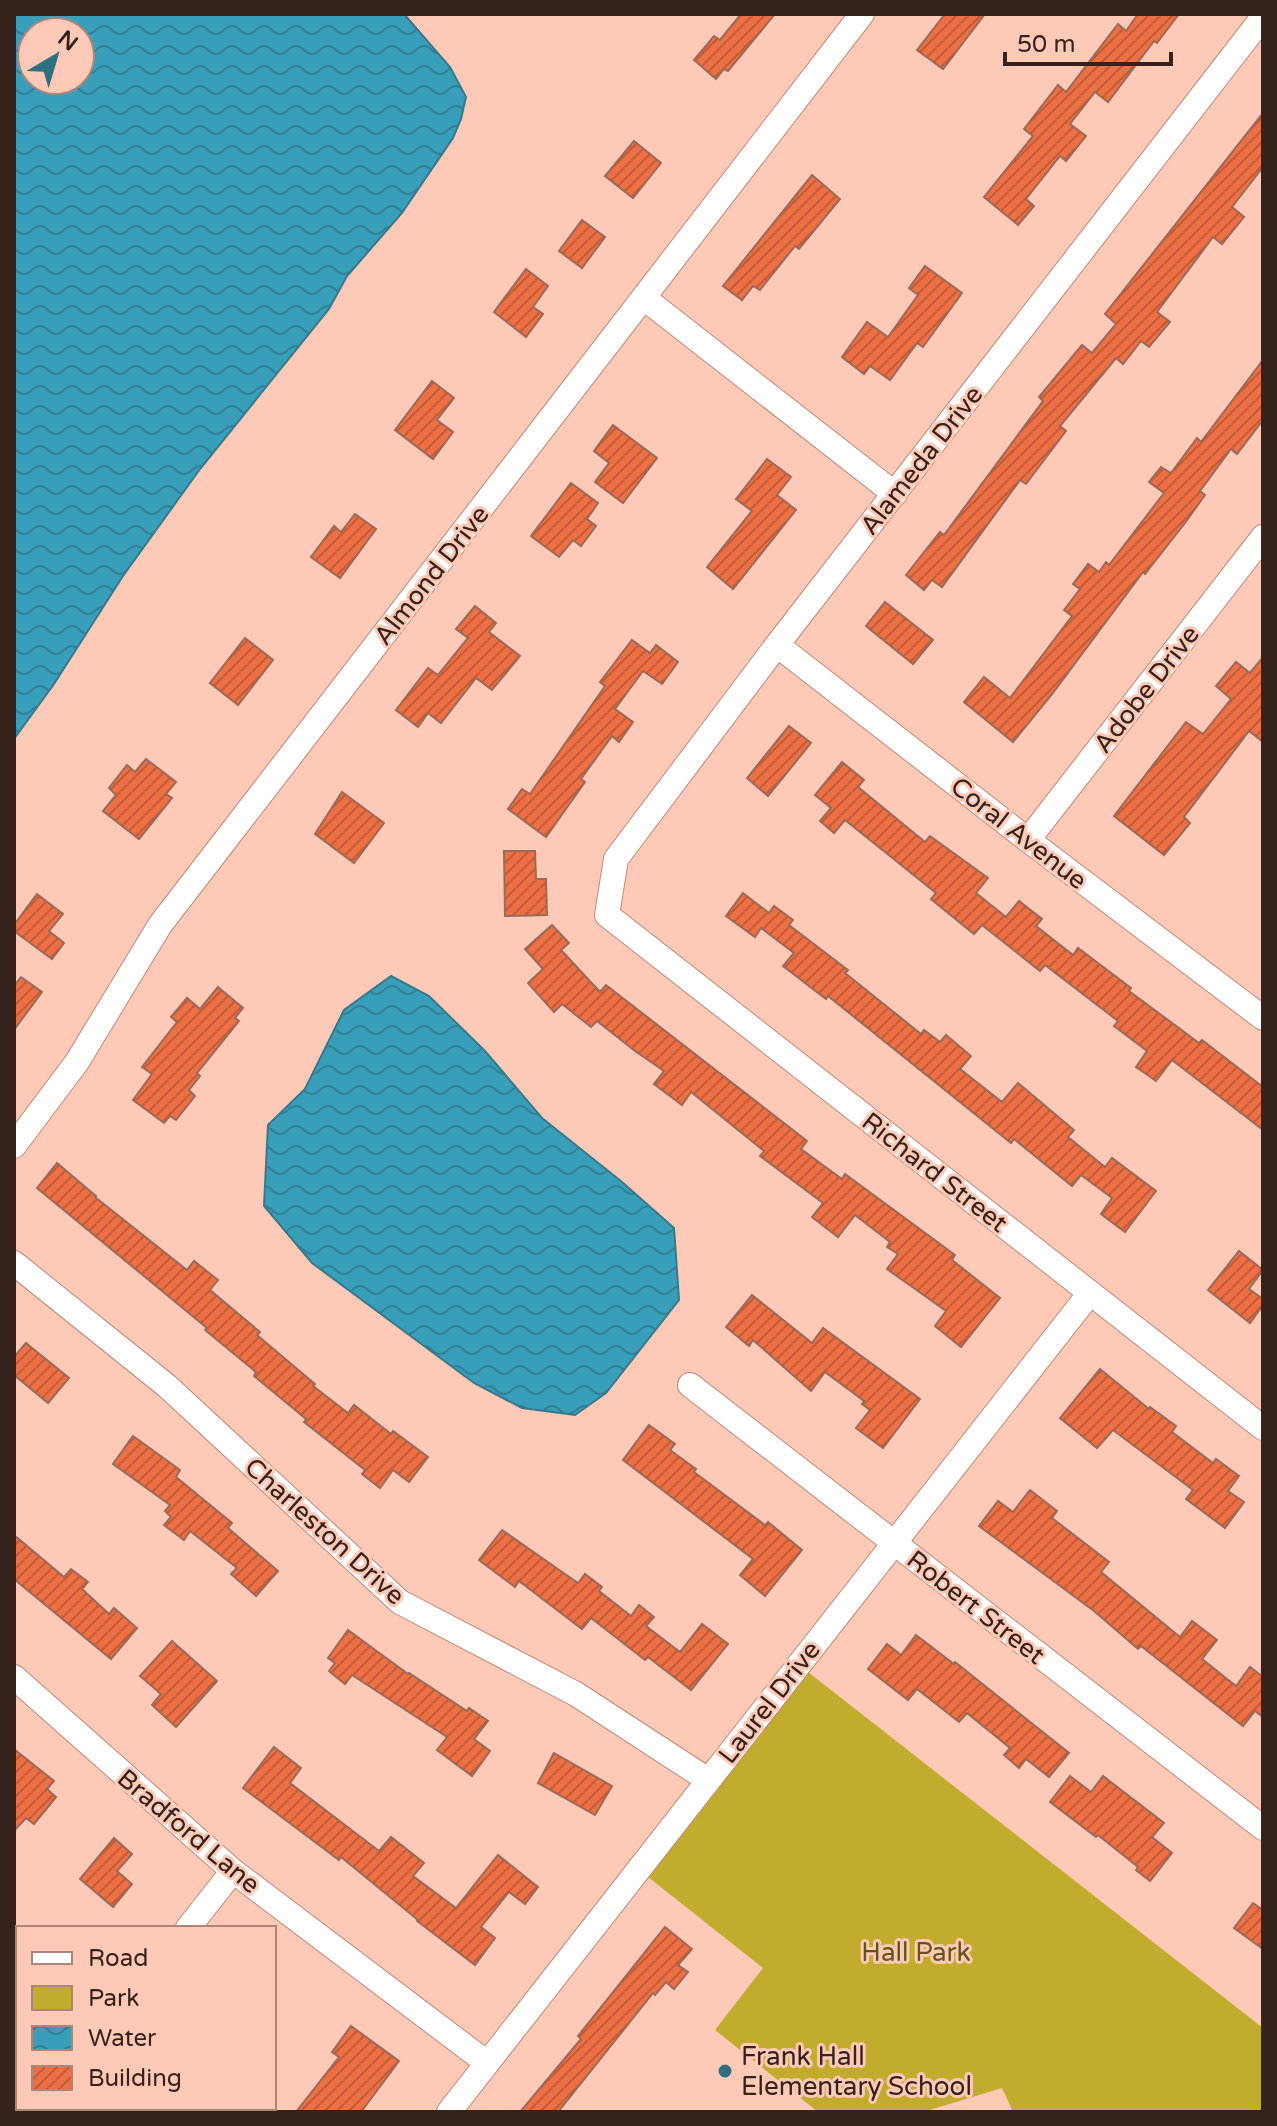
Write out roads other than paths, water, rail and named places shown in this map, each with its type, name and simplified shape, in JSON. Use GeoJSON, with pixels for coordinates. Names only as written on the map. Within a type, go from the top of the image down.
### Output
{"type":"FeatureCollection","features":[{"type":"Feature","properties":{"kind":"street","name":"Almond Drive"},"geometry":{"type":"LineString","coordinates":[[14,1146],[77,1062],[160,925],[862,14]]}},
{"type":"Feature","properties":{"kind":"street","name":"Alameda Drive"},"geometry":{"type":"LineString","coordinates":[[607,915],[616,859],[777,645],[1263,17]]}},
{"type":"Feature","properties":{"kind":"street"},"geometry":{"type":"LineString","coordinates":[[644,298],[895,494]]}},
{"type":"Feature","properties":{"kind":"street","name":"Adobe Drive"},"geometry":{"type":"LineString","coordinates":[[1028,840],[1263,537]]}},
{"type":"Feature","properties":{"kind":"street","name":"Coral Avenue"},"geometry":{"type":"LineString","coordinates":[[777,645],[1263,1018]]}},
{"type":"Feature","properties":{"kind":"street","name":"Richard Street"},"geometry":{"type":"LineString","coordinates":[[607,915],[1263,1428]]}},
{"type":"Feature","properties":{"kind":"street","name":"Charleston Drive"},"geometry":{"type":"LineString","coordinates":[[14,1263],[167,1386],[400,1602],[576,1694],[708,1780]]}},
{"type":"Feature","properties":{"kind":"street","name":"Laurel Drive"},"geometry":{"type":"LineString","coordinates":[[449,2112],[1090,1293]]}},
{"type":"Feature","properties":{"kind":"street","name":"Robert Street"},"geometry":{"type":"LineString","coordinates":[[690,1385],[1263,1828]]}},
{"type":"Feature","properties":{"kind":"street","name":"Bradford Lane"},"geometry":{"type":"LineString","coordinates":[[14,1677],[233,1871],[487,2063]]}},
{"type":"Feature","properties":{"kind":"street"},"geometry":{"type":"LineString","coordinates":[[190,1926],[233,1871]]}},
{"type":"Feature","properties":{"kind":"water"},"geometry":{"type":"Polygon","coordinates":[[[14,14],[404,14],[450,67],[466,97],[453,138],[402,213],[347,276],[329,309],[200,469],[123,576],[54,684],[14,739],[14,14]]]}},
{"type":"Feature","properties":{"kind":"water"},"geometry":{"type":"Polygon","coordinates":[[[391,976],[429,996],[485,1051],[542,1118],[674,1228],[679,1300],[606,1393],[575,1415],[522,1408],[474,1383],[312,1263],[264,1206],[268,1125],[305,1089],[344,1010],[391,976]]]}},
{"type":"Feature","properties":{"kind":"place","name":"Frank Hall Elementary School"},"geometry":{"type":"Point","coordinates":[725,2071]}},
{"type":"Feature","properties":{"kind":"park label","name":"Hall Park"},"geometry":{"type":"Point","coordinates":[916,1952]}}]}
